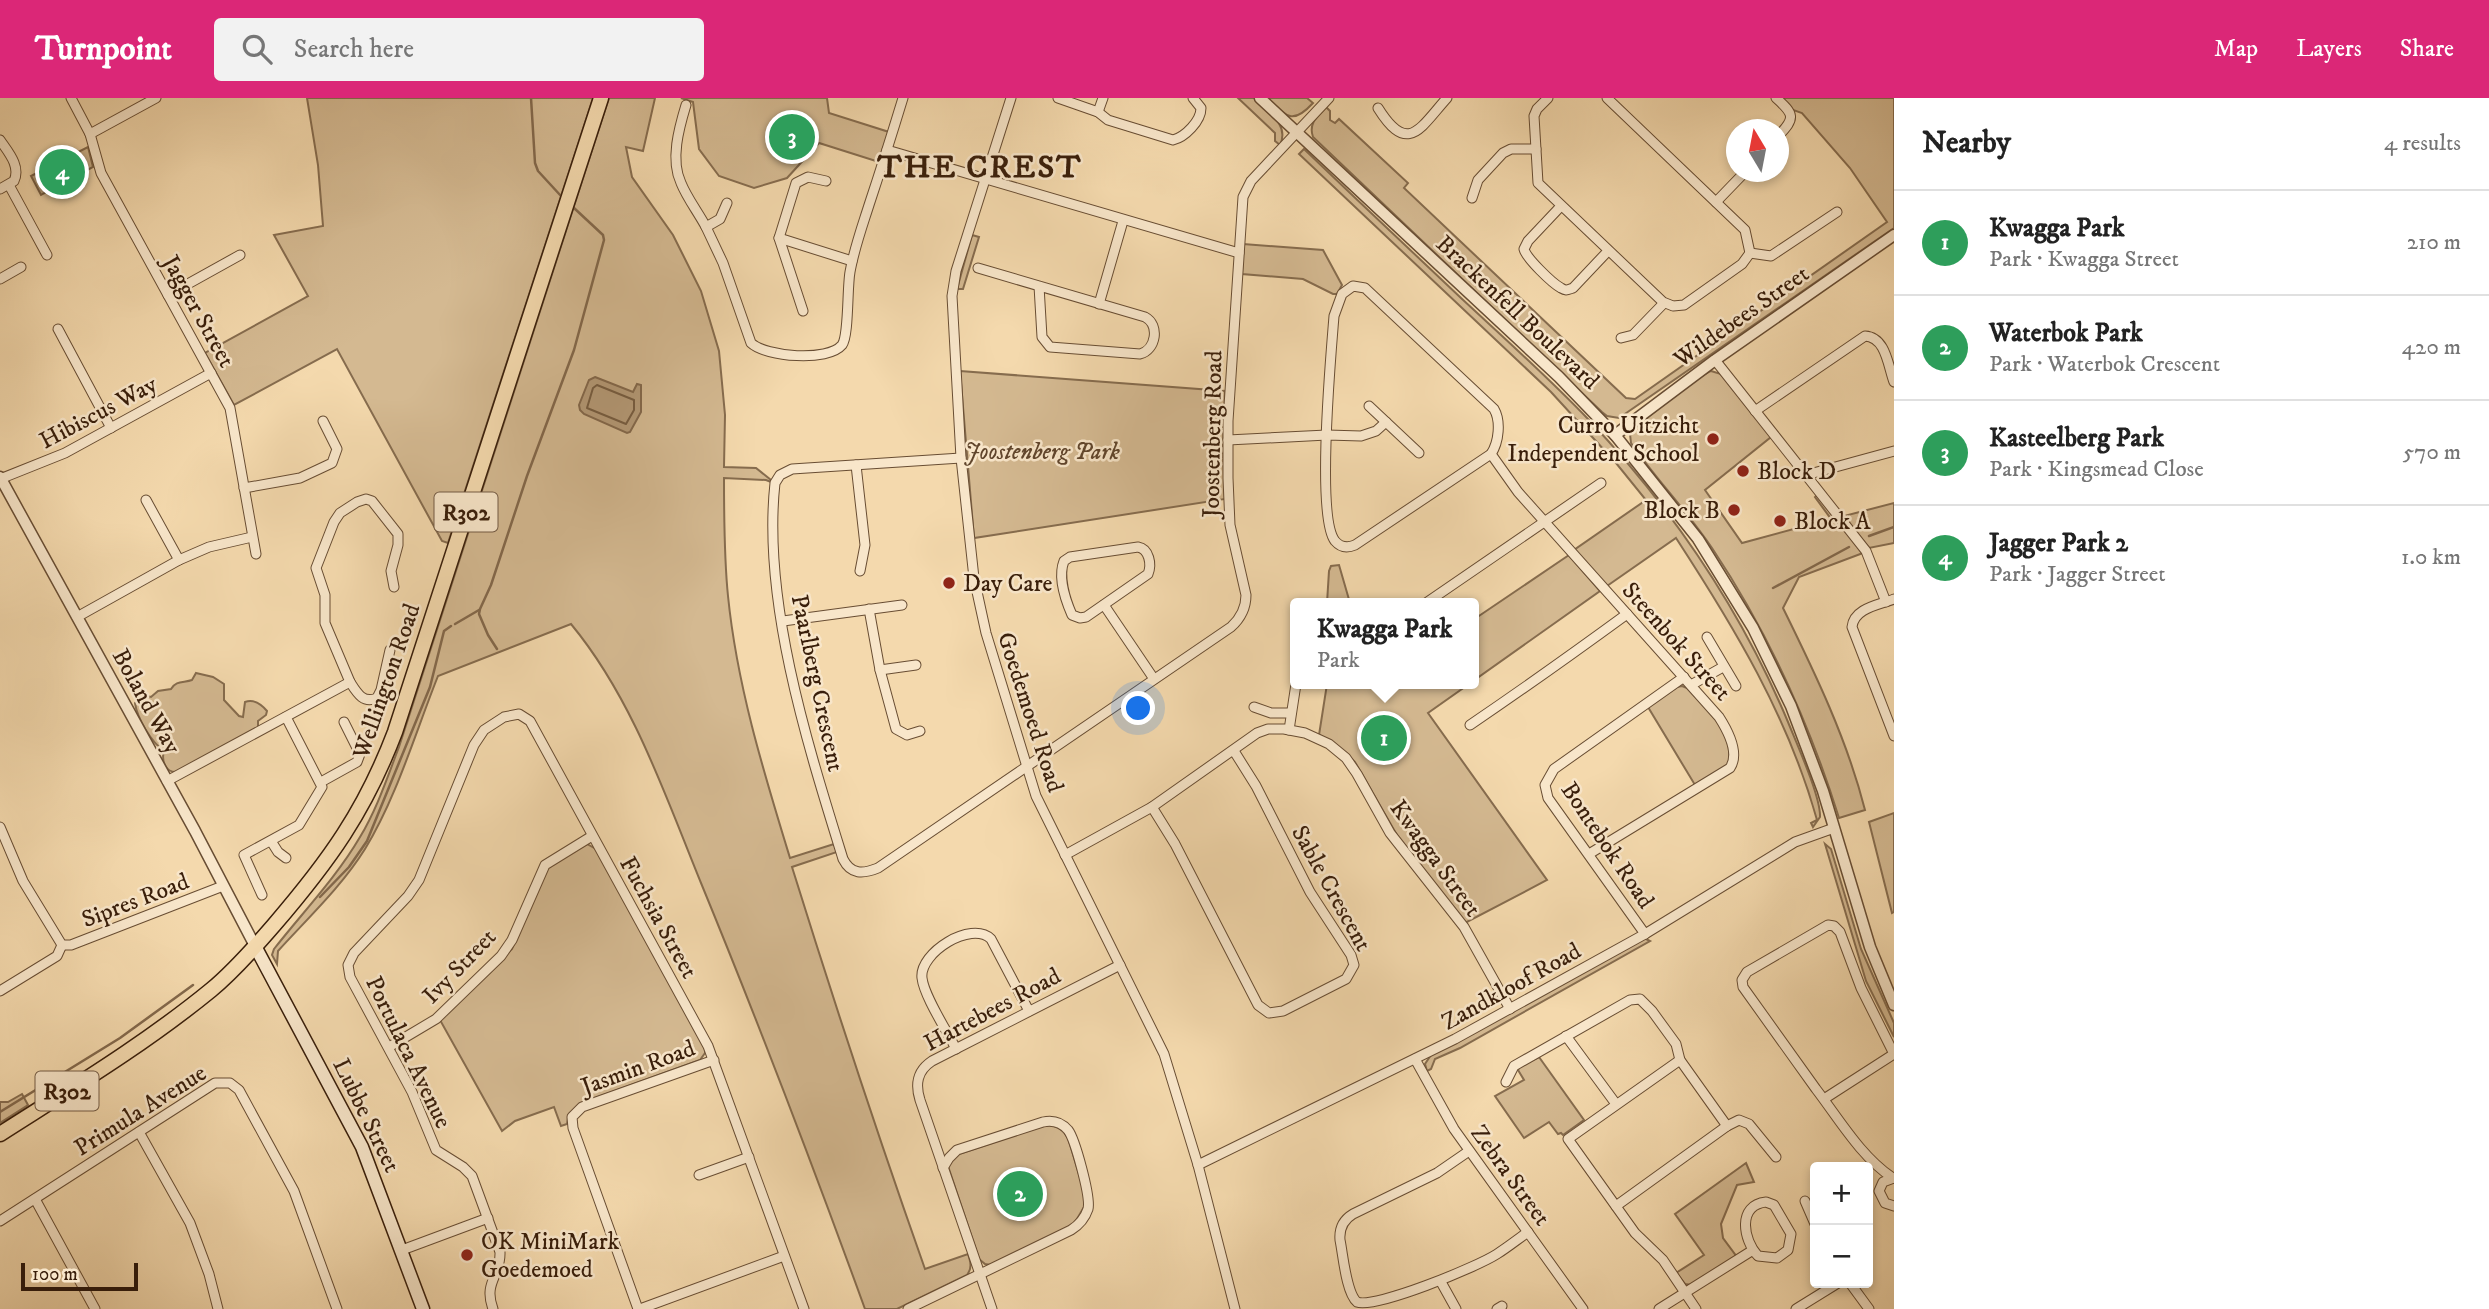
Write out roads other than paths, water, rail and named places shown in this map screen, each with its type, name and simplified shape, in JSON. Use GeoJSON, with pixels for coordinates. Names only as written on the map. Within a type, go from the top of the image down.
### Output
{"type":"FeatureCollection","features":[{"type":"Feature","properties":{"kind":"main road","name":"Wellington Road"},"geometry":{"type":"LineString","coordinates":[[0,1134],[163,1027],[213,988],[255,946],[334,852],[362,807],[387,754],[601,98]]}},
{"type":"Feature","properties":{"kind":"main road","name":"Lubbe Street"},"geometry":{"type":"LineString","coordinates":[[255,946],[362,1147],[423,1309]]}},
{"type":"Feature","properties":{"kind":"street","name":"Jagger Street"},"geometry":{"type":"LineString","coordinates":[[71,98],[90,134],[101,173],[231,412],[256,554]]}},
{"type":"Feature","properties":{"kind":"street"},"geometry":{"type":"LineString","coordinates":[[90,134],[156,98]]}},
{"type":"Feature","properties":{"kind":"street"},"geometry":{"type":"LineString","coordinates":[[686,106],[679,126],[676,159],[681,183],[723,263],[750,341],[754,346],[773,353],[792,355],[828,353],[841,346],[847,332],[846,303],[852,261],[903,98]]}},
{"type":"Feature","properties":{"kind":"street","name":"Goedemoed Road"},"geometry":{"type":"LineString","coordinates":[[1011,98],[956,271],[952,296],[961,458],[979,606],[1036,796],[1164,1054],[1198,1165],[1235,1309]]}},
{"type":"Feature","properties":{"kind":"street"},"geometry":{"type":"LineString","coordinates":[[1058,98],[1098,112],[1108,120],[1176,140],[1201,115],[1199,105],[1193,98]]}},
{"type":"Feature","properties":{"kind":"street"},"geometry":{"type":"LineString","coordinates":[[1098,112],[1103,98]]}},
{"type":"Feature","properties":{"kind":"street","name":"Brackenfell Boulevard"},"geometry":{"type":"LineString","coordinates":[[1260,98],[1559,377],[1615,435],[1698,539],[1753,628],[1802,733],[1870,947],[1894,1005]]}},
{"type":"Feature","properties":{"kind":"street","name":"Joostenberg Road"},"geometry":{"type":"LineString","coordinates":[[1025,766],[1231,627],[1240,618],[1245,607],[1245,589],[1230,525],[1228,440],[1245,191],[1251,181],[1329,98]]}},
{"type":"Feature","properties":{"kind":"street"},"geometry":{"type":"LineString","coordinates":[[1378,108],[1398,132],[1408,135],[1416,132],[1447,98]]}},
{"type":"Feature","properties":{"kind":"street"},"geometry":{"type":"LineString","coordinates":[[1548,98],[1535,114],[1538,183],[1664,303],[1684,305],[1742,264],[1750,253],[1746,232],[1611,99]]}},
{"type":"Feature","properties":{"kind":"street"},"geometry":{"type":"LineString","coordinates":[[1776,98],[1788,109],[1791,116],[1789,122]]}},
{"type":"Feature","properties":{"kind":"street"},"geometry":{"type":"LineString","coordinates":[[0,139],[17,170],[17,177],[5,187],[47,255]]}},
{"type":"Feature","properties":{"kind":"street"},"geometry":{"type":"LineString","coordinates":[[1472,198],[1478,180],[1503,153],[1511,149],[1536,149]]}},
{"type":"Feature","properties":{"kind":"street"},"geometry":{"type":"LineString","coordinates":[[887,150],[1239,253]]}},
{"type":"Feature","properties":{"kind":"street"},"geometry":{"type":"LineString","coordinates":[[803,311],[779,238],[796,183],[808,177],[826,181]]}},
{"type":"Feature","properties":{"kind":"street"},"geometry":{"type":"LineString","coordinates":[[1716,202],[1735,182]]}},
{"type":"Feature","properties":{"kind":"street"},"geometry":{"type":"LineString","coordinates":[[706,227],[720,219],[727,203]]}},
{"type":"Feature","properties":{"kind":"street"},"geometry":{"type":"LineString","coordinates":[[1561,206],[1525,246],[1527,256],[1543,272],[1561,289],[1570,289],[1608,251]]}},
{"type":"Feature","properties":{"kind":"street"},"geometry":{"type":"LineString","coordinates":[[1750,253],[1771,256],[1837,212]]}},
{"type":"Feature","properties":{"kind":"street"},"geometry":{"type":"LineString","coordinates":[[1099,303],[1123,220]]}},
{"type":"Feature","properties":{"kind":"street","name":"Wildebees Street"},"geometry":{"type":"LineString","coordinates":[[1615,435],[1715,360],[1894,235]]}},
{"type":"Feature","properties":{"kind":"street"},"geometry":{"type":"LineString","coordinates":[[779,238],[852,261]]}},
{"type":"Feature","properties":{"kind":"street"},"geometry":{"type":"LineString","coordinates":[[168,295],[240,255]]}},
{"type":"Feature","properties":{"kind":"street"},"geometry":{"type":"LineString","coordinates":[[0,279],[21,267]]}},
{"type":"Feature","properties":{"kind":"street"},"geometry":{"type":"LineString","coordinates":[[978,268],[1099,303],[1151,320],[1154,330],[1150,349],[1140,354],[1054,348],[1047,345],[1042,337],[1039,286]]}},
{"type":"Feature","properties":{"kind":"street"},"geometry":{"type":"LineString","coordinates":[[1357,286],[1364,288],[1496,412],[1498,419],[1497,443],[1491,454],[1355,545],[1348,547],[1337,544],[1332,535],[1325,488],[1327,435],[1334,316],[1343,291],[1357,286]]}},
{"type":"Feature","properties":{"kind":"street"},"geometry":{"type":"LineString","coordinates":[[1621,338],[1633,335],[1664,303]]}},
{"type":"Feature","properties":{"kind":"street"},"geometry":{"type":"LineString","coordinates":[[58,329],[111,428]]}},
{"type":"Feature","properties":{"kind":"street"},"geometry":{"type":"LineString","coordinates":[[1755,411],[1865,336],[1875,338],[1880,343],[1894,382]]}},
{"type":"Feature","properties":{"kind":"street"},"geometry":{"type":"LineString","coordinates":[[1715,360],[1866,551],[1890,601],[1857,614],[1852,626],[1894,736]]}},
{"type":"Feature","properties":{"kind":"street","name":"Hibiscus Way"},"geometry":{"type":"LineString","coordinates":[[0,478],[56,458],[211,373]]}},
{"type":"Feature","properties":{"kind":"street"},"geometry":{"type":"LineString","coordinates":[[1369,406],[1419,453]]}},
{"type":"Feature","properties":{"kind":"street"},"geometry":{"type":"LineString","coordinates":[[244,488],[300,478],[332,463],[337,449],[323,421]]}},
{"type":"Feature","properties":{"kind":"street"},"geometry":{"type":"LineString","coordinates":[[1228,440],[1361,436],[1376,431],[1386,422]]}},
{"type":"Feature","properties":{"kind":"street"},"geometry":{"type":"LineString","coordinates":[[1806,475],[1894,451]]}},
{"type":"Feature","properties":{"kind":"street","name":"Steenbok Street"},"geometry":{"type":"LineString","coordinates":[[1491,454],[1518,492],[1721,720],[1734,750],[1734,762],[1726,770],[1588,854]]}},
{"type":"Feature","properties":{"kind":"street","name":"Paarlberg Crescent"},"geometry":{"type":"LineString","coordinates":[[961,458],[792,469],[783,472],[776,480],[774,543],[783,621],[795,688],[809,746],[843,859],[850,869],[863,873],[878,868],[1025,766]]}},
{"type":"Feature","properties":{"kind":"street"},"geometry":{"type":"LineString","coordinates":[[856,465],[864,545],[860,571]]}},
{"type":"Feature","properties":{"kind":"street","name":"Boland Way"},"geometry":{"type":"LineString","coordinates":[[0,478],[255,946]]}},
{"type":"Feature","properties":{"kind":"street"},"geometry":{"type":"LineString","coordinates":[[1433,598],[1601,483]]}},
{"type":"Feature","properties":{"kind":"street"},"geometry":{"type":"LineString","coordinates":[[390,650],[377,698],[370,701],[361,698],[350,682],[325,623],[325,596],[316,568],[334,522],[348,506],[366,499],[372,502],[398,534],[391,570],[394,587]]}},
{"type":"Feature","properties":{"kind":"street"},"geometry":{"type":"LineString","coordinates":[[146,500],[179,560]]}},
{"type":"Feature","properties":{"kind":"street"},"geometry":{"type":"LineString","coordinates":[[77,617],[179,560],[209,547],[252,537]]}},
{"type":"Feature","properties":{"kind":"street"},"geometry":{"type":"LineString","coordinates":[[1138,547],[1144,549],[1150,565],[1148,574],[1104,605],[1083,618],[1072,614],[1064,590],[1064,561],[1138,547]]}},
{"type":"Feature","properties":{"kind":"street"},"geometry":{"type":"LineString","coordinates":[[783,621],[902,605]]}},
{"type":"Feature","properties":{"kind":"street"},"geometry":{"type":"LineString","coordinates":[[1104,605],[1154,679]]}},
{"type":"Feature","properties":{"kind":"street"},"geometry":{"type":"LineString","coordinates":[[869,610],[880,670],[897,729],[907,735],[920,731]]}},
{"type":"Feature","properties":{"kind":"street"},"geometry":{"type":"LineString","coordinates":[[1470,726],[1529,687],[1627,614]]}},
{"type":"Feature","properties":{"kind":"street"},"geometry":{"type":"LineString","coordinates":[[1707,637],[1736,686]]}},
{"type":"Feature","properties":{"kind":"street"},"geometry":{"type":"LineString","coordinates":[[880,670],[916,665]]}},
{"type":"Feature","properties":{"kind":"street"},"geometry":{"type":"LineString","coordinates":[[1691,685],[1723,667]]}},
{"type":"Feature","properties":{"kind":"street","name":"Bontebok Road"},"geometry":{"type":"LineString","coordinates":[[1645,934],[1548,798],[1545,788],[1548,778],[1559,766],[1684,677]]}},
{"type":"Feature","properties":{"kind":"street"},"geometry":{"type":"LineString","coordinates":[[167,781],[350,682]]}},
{"type":"Feature","properties":{"kind":"street"},"geometry":{"type":"LineString","coordinates":[[1289,730],[1295,689]]}},
{"type":"Feature","properties":{"kind":"street"},"geometry":{"type":"LineString","coordinates":[[1254,707],[1271,713],[1291,713]]}},
{"type":"Feature","properties":{"kind":"street","name":"Fuchsia Street"},"geometry":{"type":"LineString","coordinates":[[511,715],[519,715],[530,721],[714,1060],[804,1309]]}},
{"type":"Feature","properties":{"kind":"street","name":"Portulaca Avenue"},"geometry":{"type":"LineString","coordinates":[[493,1309],[488,1292],[500,1256],[488,1219],[468,1171],[436,1150],[412,1092],[350,977],[350,960],[361,944],[419,880],[480,735],[511,715]]}},
{"type":"Feature","properties":{"kind":"street"},"geometry":{"type":"LineString","coordinates":[[262,895],[244,855],[303,821],[321,791],[321,782],[286,717]]}},
{"type":"Feature","properties":{"kind":"street"},"geometry":{"type":"LineString","coordinates":[[321,782],[360,758],[344,722]]}},
{"type":"Feature","properties":{"kind":"street","name":"Kwagga Street"},"geometry":{"type":"LineString","coordinates":[[1065,855],[1152,807],[1257,733],[1268,729],[1289,730],[1318,738],[1350,763],[1391,833],[1464,927],[1510,1009]]}},
{"type":"Feature","properties":{"kind":"street","name":"Sable Crescent"},"geometry":{"type":"LineString","coordinates":[[1152,807],[1175,844],[1263,1010],[1276,1013],[1283,1011],[1346,979],[1354,965],[1351,955],[1310,892],[1256,786],[1234,751]]}},
{"type":"Feature","properties":{"kind":"street"},"geometry":{"type":"LineString","coordinates":[[0,827],[23,881],[61,945],[57,956],[0,991]]}},
{"type":"Feature","properties":{"kind":"street","name":"Zandkloof Road"},"geometry":{"type":"LineString","coordinates":[[1198,1165],[1415,1059],[1510,1009],[1645,934],[1796,842],[1834,828]]}},
{"type":"Feature","properties":{"kind":"street","name":"Ivy Street"},"geometry":{"type":"LineString","coordinates":[[389,1047],[436,1019],[501,956],[512,940],[545,865],[592,836]]}},
{"type":"Feature","properties":{"kind":"street"},"geometry":{"type":"LineString","coordinates":[[271,841],[286,858]]}},
{"type":"Feature","properties":{"kind":"street","name":"Sipres Road"},"geometry":{"type":"LineString","coordinates":[[61,945],[71,945],[223,886]]}},
{"type":"Feature","properties":{"kind":"street"},"geometry":{"type":"LineString","coordinates":[[1824,1100],[1894,1054],[1861,988],[1840,932],[1834,926],[1828,925],[1747,972],[1742,984],[1824,1100],[1870,1159],[1894,1178]]}},
{"type":"Feature","properties":{"kind":"street"},"geometry":{"type":"LineString","coordinates":[[956,1049],[925,989],[922,976],[928,959],[961,936],[975,932],[987,934],[1030,1011]]}},
{"type":"Feature","properties":{"kind":"street","name":"Hartebees Road"},"geometry":{"type":"LineString","coordinates":[[992,1309],[920,1100],[917,1085],[920,1072],[927,1064],[1120,965]]}},
{"type":"Feature","properties":{"kind":"street"},"geometry":{"type":"LineString","coordinates":[[1506,1082],[1514,1066],[1637,998],[1645,1002],[1676,1044],[1680,1060],[1727,1126]]}},
{"type":"Feature","properties":{"kind":"street"},"geometry":{"type":"LineString","coordinates":[[1566,1036],[1616,1104]]}},
{"type":"Feature","properties":{"kind":"street","name":"Zebra Street"},"geometry":{"type":"LineString","coordinates":[[1415,1059],[1469,1151],[1583,1309]]}},
{"type":"Feature","properties":{"kind":"street","name":"Jasmin Road"},"geometry":{"type":"LineString","coordinates":[[639,1309],[573,1128],[572,1118],[582,1107],[714,1060]]}},
{"type":"Feature","properties":{"kind":"street"},"geometry":{"type":"LineString","coordinates":[[1680,1060],[1568,1139],[1635,1233],[1663,1260],[1696,1309]]}},
{"type":"Feature","properties":{"kind":"street","name":"Primula Avenue"},"geometry":{"type":"LineString","coordinates":[[0,1221],[215,1083],[226,1082],[236,1087],[294,1191],[337,1309]]}},
{"type":"Feature","properties":{"kind":"street"},"geometry":{"type":"LineString","coordinates":[[1616,1206],[1739,1120],[1744,1121],[1776,1157]]}},
{"type":"Feature","properties":{"kind":"street"},"geometry":{"type":"LineString","coordinates":[[908,1309],[1076,1227],[1086,1213],[1089,1196],[1071,1135],[1058,1123],[1043,1122],[957,1150],[943,1168]]}},
{"type":"Feature","properties":{"kind":"street"},"geometry":{"type":"LineString","coordinates":[[139,1132],[190,1223],[209,1274],[218,1309]]}},
{"type":"Feature","properties":{"kind":"street"},"geometry":{"type":"LineString","coordinates":[[1469,1151],[1437,1173],[1348,1217],[1339,1233],[1350,1291],[1359,1304],[1378,1304],[1441,1282],[1489,1259],[1528,1232]]}},
{"type":"Feature","properties":{"kind":"street"},"geometry":{"type":"LineString","coordinates":[[699,1175],[750,1157]]}},
{"type":"Feature","properties":{"kind":"street"},"geometry":{"type":"LineString","coordinates":[[1870,1159],[1881,1186],[1881,1200],[1894,1206]]}},
{"type":"Feature","properties":{"kind":"street"},"geometry":{"type":"LineString","coordinates":[[1881,1186],[1894,1178]]}},
{"type":"Feature","properties":{"kind":"street"},"geometry":{"type":"LineString","coordinates":[[35,1199],[95,1309]]}},
{"type":"Feature","properties":{"kind":"street"},"geometry":{"type":"LineString","coordinates":[[1805,1201],[1810,1212]]}},
{"type":"Feature","properties":{"kind":"street"},"geometry":{"type":"LineString","coordinates":[[1761,1202],[1770,1203],[1790,1230],[1790,1246],[1785,1254],[1777,1258],[1762,1258],[1753,1250],[1745,1233],[1746,1218],[1754,1205],[1761,1202]]}},
{"type":"Feature","properties":{"kind":"street"},"geometry":{"type":"LineString","coordinates":[[401,1250],[488,1219]]}},
{"type":"Feature","properties":{"kind":"street"},"geometry":{"type":"LineString","coordinates":[[1659,1309],[1753,1250]]}},
{"type":"Feature","properties":{"kind":"street"},"geometry":{"type":"LineString","coordinates":[[639,1309],[784,1256]]}},
{"type":"Feature","properties":{"kind":"street"},"geometry":{"type":"LineString","coordinates":[[1441,1282],[1456,1309]]}},
{"type":"Feature","properties":{"kind":"street"},"geometry":{"type":"LineString","coordinates":[[1796,1309],[1830,1288]]}},
{"type":"Feature","properties":{"kind":"street"},"geometry":{"type":"LineString","coordinates":[[1854,1288],[1869,1309]]}},
{"type":"Feature","properties":{"kind":"water"},"geometry":{"type":"Polygon","coordinates":[[[595,377],[633,392],[637,384],[641,385],[641,412],[630,432],[627,433],[580,410],[579,405],[589,380],[595,377]]]}},
{"type":"Feature","properties":{"kind":"waterway"},"geometry":{"type":"LineString","coordinates":[[531,98],[535,163],[538,171],[561,196]]}},
{"type":"Feature","properties":{"kind":"waterway"},"geometry":{"type":"LineString","coordinates":[[497,649],[479,614],[480,609],[491,585],[527,476],[574,350],[604,240],[603,235],[574,208]]}},
{"type":"Feature","properties":{"kind":"waterway"},"geometry":{"type":"LineString","coordinates":[[1869,536],[1894,527]]}},
{"type":"Feature","properties":{"kind":"waterway"},"geometry":{"type":"LineString","coordinates":[[1773,588],[1849,547]]}},
{"type":"Feature","properties":{"kind":"waterway"},"geometry":{"type":"LineString","coordinates":[[455,624],[479,610]]}},
{"type":"Feature","properties":{"kind":"waterway"},"geometry":{"type":"LineString","coordinates":[[320,897],[349,867],[367,841],[430,687],[444,631],[451,626]]}},
{"type":"Feature","properties":{"kind":"waterway"},"geometry":{"type":"LineString","coordinates":[[0,1112],[120,1038],[193,985]]}},
{"type":"Feature","properties":{"kind":"place","name":"Kasteelberg Park"},"geometry":{"type":"Point","coordinates":[792,137]}},
{"type":"Feature","properties":{"kind":"place","name":"Jagger Park 2"},"geometry":{"type":"Point","coordinates":[62,172]}},
{"type":"Feature","properties":{"kind":"place","name":"Curro Uitzicht Independent School"},"geometry":{"type":"Point","coordinates":[1713,439]}},
{"type":"Feature","properties":{"kind":"place","name":"Block D"},"geometry":{"type":"Point","coordinates":[1743,471]}},
{"type":"Feature","properties":{"kind":"place","name":"Block B"},"geometry":{"type":"Point","coordinates":[1734,510]}},
{"type":"Feature","properties":{"kind":"place","name":"Block A"},"geometry":{"type":"Point","coordinates":[1780,521]}},
{"type":"Feature","properties":{"kind":"place","name":"Day Care"},"geometry":{"type":"Point","coordinates":[949,583]}},
{"type":"Feature","properties":{"kind":"place","name":"Kwagga Park"},"geometry":{"type":"Point","coordinates":[1384,738]}},
{"type":"Feature","properties":{"kind":"place","name":"Waterbok Park"},"geometry":{"type":"Point","coordinates":[1020,1194]}},
{"type":"Feature","properties":{"kind":"place","name":"OK MiniMark Goedemoed"},"geometry":{"type":"Point","coordinates":[467,1255]}},
{"type":"Feature","properties":{"kind":"district","name":"THE CREST"},"geometry":{"type":"Point","coordinates":[980,166]}},
{"type":"Feature","properties":{"kind":"park label","name":"Joostenberg Park"},"geometry":{"type":"Point","coordinates":[1042,451]}}]}
